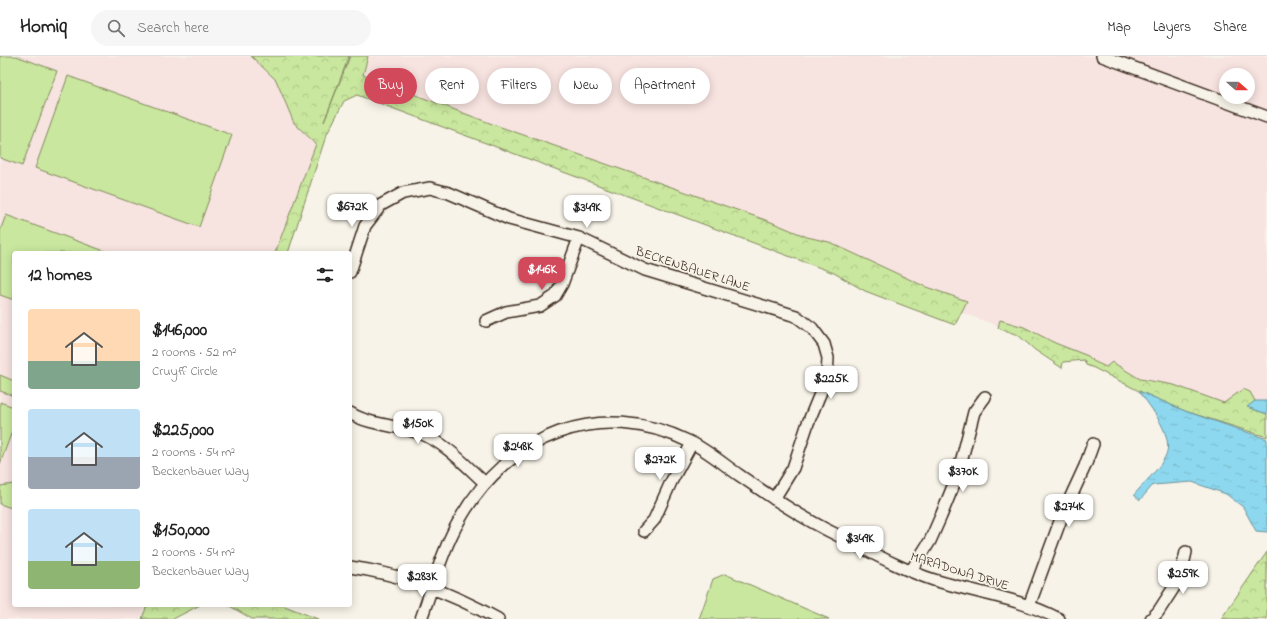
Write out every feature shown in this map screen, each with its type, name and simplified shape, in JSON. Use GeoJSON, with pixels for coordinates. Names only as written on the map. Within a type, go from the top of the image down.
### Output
{"type":"FeatureCollection","features":[{"type":"Feature","properties":{"kind":"street"},"geometry":{"type":"LineString","coordinates":[[1102,56],[1267,117]]}},
{"type":"Feature","properties":{"kind":"street","name":"BECKENBAUER LANE"},"geometry":{"type":"LineString","coordinates":[[352,266],[365,226],[373,214],[384,203],[399,194],[413,190],[438,190],[455,195],[509,220],[579,238],[645,270],[792,314],[809,325],[820,338],[828,358],[827,377],[808,423],[793,468],[774,499]]}},
{"type":"Feature","properties":{"kind":"street"},"geometry":{"type":"LineString","coordinates":[[486,321],[506,312],[540,306],[554,296],[562,284],[579,238]]}},
{"type":"Feature","properties":{"kind":"street"},"geometry":{"type":"LineString","coordinates":[[910,571],[930,541],[942,516],[958,474],[974,412],[985,397]]}},
{"type":"Feature","properties":{"kind":"street"},"geometry":{"type":"LineString","coordinates":[[352,414],[364,420],[414,431],[430,438],[446,448],[485,484]]}},
{"type":"Feature","properties":{"kind":"street","name":"MARADONA DRIVE"},"geometry":{"type":"LineString","coordinates":[[421,619],[451,537],[459,521],[485,484],[506,464],[530,445],[560,431],[585,424],[618,422],[638,424],[665,431],[692,443],[774,499],[814,524],[910,571],[1029,606],[1059,619]]}},
{"type":"Feature","properties":{"kind":"street"},"geometry":{"type":"LineString","coordinates":[[644,531],[654,520],[671,482],[692,443]]}},
{"type":"Feature","properties":{"kind":"street"},"geometry":{"type":"LineString","coordinates":[[1029,606],[1062,516],[1086,466],[1093,444]]}},
{"type":"Feature","properties":{"kind":"street"},"geometry":{"type":"LineString","coordinates":[[1151,619],[1158,612],[1180,578],[1186,552]]}},
{"type":"Feature","properties":{"kind":"street"},"geometry":{"type":"LineString","coordinates":[[352,567],[386,574],[432,589],[474,606],[498,619]]}},
{"type":"Feature","properties":{"kind":"shaded area"},"geometry":{"type":"Polygon","coordinates":[[[0,56],[251,56],[276,80],[294,123],[316,144],[276,251],[12,251],[12,607],[144,607],[140,619],[0,619],[0,56]]]}},
{"type":"Feature","properties":{"kind":"shaded area"},"geometry":{"type":"Polygon","coordinates":[[[350,56],[1267,56],[1267,401],[1255,401],[1226,411],[403,104],[417,104],[417,68],[364,68],[364,90],[341,81],[350,56]]]}},
{"type":"Feature","properties":{"kind":"green space"},"geometry":{"type":"Polygon","coordinates":[[[0,56],[16,56],[57,71],[22,166],[0,158],[0,56]]]}},
{"type":"Feature","properties":{"kind":"green space"},"geometry":{"type":"Polygon","coordinates":[[[251,56],[349,56],[324,122],[350,56],[368,56],[363,75],[364,98],[357,95],[344,101],[326,136],[289,251],[276,251],[316,144],[294,123],[276,80],[251,56]]]}},
{"type":"Feature","properties":{"kind":"green space"},"geometry":{"type":"Polygon","coordinates":[[[68,76],[232,135],[199,227],[35,168],[68,76]]]}},
{"type":"Feature","properties":{"kind":"green space"},"geometry":{"type":"Polygon","coordinates":[[[417,95],[425,98],[425,104],[440,104],[771,222],[807,237],[829,242],[926,287],[967,301],[955,325],[865,291],[834,273],[381,104],[417,104],[417,95]]]}},
{"type":"Feature","properties":{"kind":"green space"},"geometry":{"type":"Polygon","coordinates":[[[6,215],[105,251],[12,251],[12,299],[0,295],[0,231],[6,215]]]}},
{"type":"Feature","properties":{"kind":"green space"},"geometry":{"type":"Polygon","coordinates":[[[1000,320],[1024,327],[1055,343],[1088,356],[1093,361],[1106,367],[1112,362],[1140,379],[1174,385],[1224,403],[1243,389],[1250,392],[1255,401],[1248,407],[1267,414],[1267,437],[1185,411],[1139,391],[1086,365],[1084,360],[1063,362],[1062,368],[1035,350],[1018,335],[998,328],[1000,320]]]}},
{"type":"Feature","properties":{"kind":"green space"},"geometry":{"type":"Polygon","coordinates":[[[0,375],[12,380],[12,395],[0,391],[0,375]]]}},
{"type":"Feature","properties":{"kind":"green space"},"geometry":{"type":"Polygon","coordinates":[[[0,402],[12,406],[12,431],[0,464],[0,402]]]}},
{"type":"Feature","properties":{"kind":"green space"},"geometry":{"type":"Polygon","coordinates":[[[12,484],[12,508],[0,504],[0,486],[12,484]]]}},
{"type":"Feature","properties":{"kind":"green space"},"geometry":{"type":"Polygon","coordinates":[[[1267,552],[1267,619],[1221,619],[1267,552]]]}},
{"type":"Feature","properties":{"kind":"green space"},"geometry":{"type":"Polygon","coordinates":[[[725,574],[829,619],[699,619],[713,579],[725,574]]]}},
{"type":"Feature","properties":{"kind":"green space"},"geometry":{"type":"Polygon","coordinates":[[[146,607],[196,607],[173,619],[142,619],[146,607]]]}},
{"type":"Feature","properties":{"kind":"green space"},"geometry":{"type":"Polygon","coordinates":[[[231,607],[287,607],[318,619],[252,619],[231,607]]]}},
{"type":"Feature","properties":{"kind":"water"},"geometry":{"type":"Polygon","coordinates":[[[1139,391],[1185,411],[1267,439],[1267,532],[1256,531],[1243,507],[1226,494],[1192,482],[1153,485],[1140,500],[1134,495],[1159,466],[1165,457],[1167,449],[1165,432],[1139,391]]]}},
{"type":"Feature","properties":{"kind":"water"},"geometry":{"type":"Polygon","coordinates":[[[1255,401],[1267,401],[1267,414],[1247,407],[1255,401]]]}}]}
